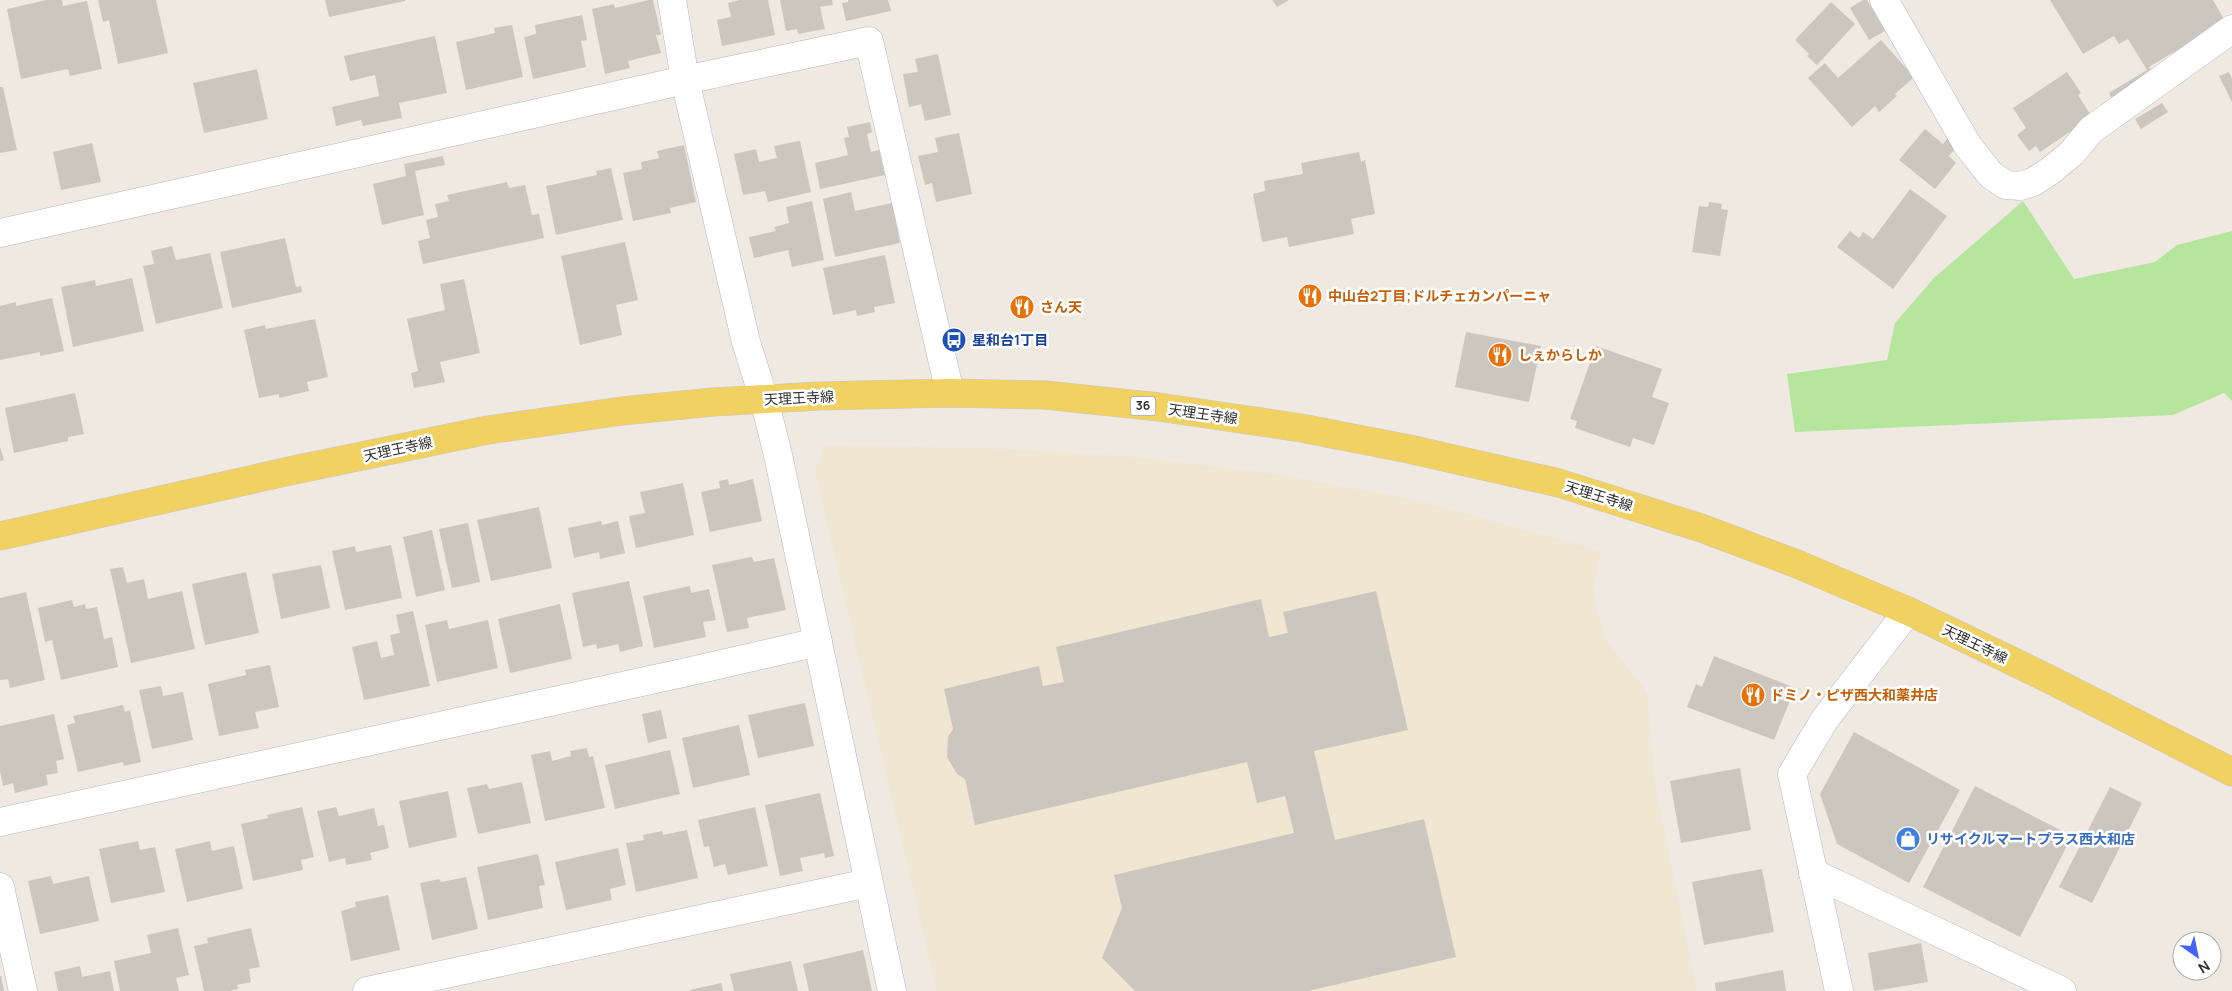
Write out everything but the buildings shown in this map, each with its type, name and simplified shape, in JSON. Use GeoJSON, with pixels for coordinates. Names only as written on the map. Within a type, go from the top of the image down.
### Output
{"type":"FeatureCollection","features":[{"type":"Feature","properties":{"kind":"main road","name":"天理王寺線"},"geometry":{"type":"LineString","coordinates":[[0,536],[294,470],[488,430],[622,411],[764,399],[950,393],[1046,395],[1159,407],[1301,428],[1438,456],[1559,484],[1701,528],[1797,564],[1908,611],[2232,772]]}},
{"type":"Feature","properties":{"kind":"street"},"geometry":{"type":"LineString","coordinates":[[672,0],[685,80],[746,342],[764,399],[892,991]]}},
{"type":"Feature","properties":{"kind":"street"},"geometry":{"type":"LineString","coordinates":[[1884,0],[1968,146],[1991,175],[2006,185],[2020,186],[2033,182],[2050,171],[2072,153],[2091,130],[2232,29]]}},
{"type":"Feature","properties":{"kind":"street"},"geometry":{"type":"LineString","coordinates":[[0,233],[685,80],[869,41],[950,393]]}},
{"type":"Feature","properties":{"kind":"street"},"geometry":{"type":"LineString","coordinates":[[1840,991],[1792,774],[1825,719],[1908,611]]}},
{"type":"Feature","properties":{"kind":"street"},"geometry":{"type":"LineString","coordinates":[[0,822],[818,642]]}},
{"type":"Feature","properties":{"kind":"street"},"geometry":{"type":"LineString","coordinates":[[1813,873],[2062,991]]}},
{"type":"Feature","properties":{"kind":"street"},"geometry":{"type":"LineString","coordinates":[[367,991],[868,883]]}},
{"type":"Feature","properties":{"kind":"street"},"geometry":{"type":"LineString","coordinates":[[0,887],[23,991]]}},
{"type":"Feature","properties":{"kind":"shaded area"},"geometry":{"type":"Polygon","coordinates":[[[825,445],[1009,449],[1133,457],[1276,474],[1420,501],[1601,551],[1593,591],[1605,639],[1647,692],[1655,783],[1697,991],[937,991],[815,472],[825,445]]]}},
{"type":"Feature","properties":{"kind":"green space"},"geometry":{"type":"Polygon","coordinates":[[[2023,201],[2074,279],[2155,262],[2177,245],[2232,231],[2232,401],[2224,393],[2173,415],[1795,432],[1787,374],[1887,360],[1895,323],[1934,278],[2023,201]]]}},
{"type":"Feature","properties":{"kind":"place","name":"中山台2丁目;ドルチェカンパーニャ"},"geometry":{"type":"Point","coordinates":[1310,296]}},
{"type":"Feature","properties":{"kind":"place","name":"さん天"},"geometry":{"type":"Point","coordinates":[1022,307]}},
{"type":"Feature","properties":{"kind":"place","name":"星和台1丁目"},"geometry":{"type":"Point","coordinates":[954,340]}},
{"type":"Feature","properties":{"kind":"place","name":"しぇからしか"},"geometry":{"type":"Point","coordinates":[1500,355]}},
{"type":"Feature","properties":{"kind":"place","name":"ドミノ・ピザ西大和薬井店"},"geometry":{"type":"Point","coordinates":[1753,695]}},
{"type":"Feature","properties":{"kind":"place","name":"リサイクルマートプラス西大和店"},"geometry":{"type":"Point","coordinates":[1908,839]}}]}
